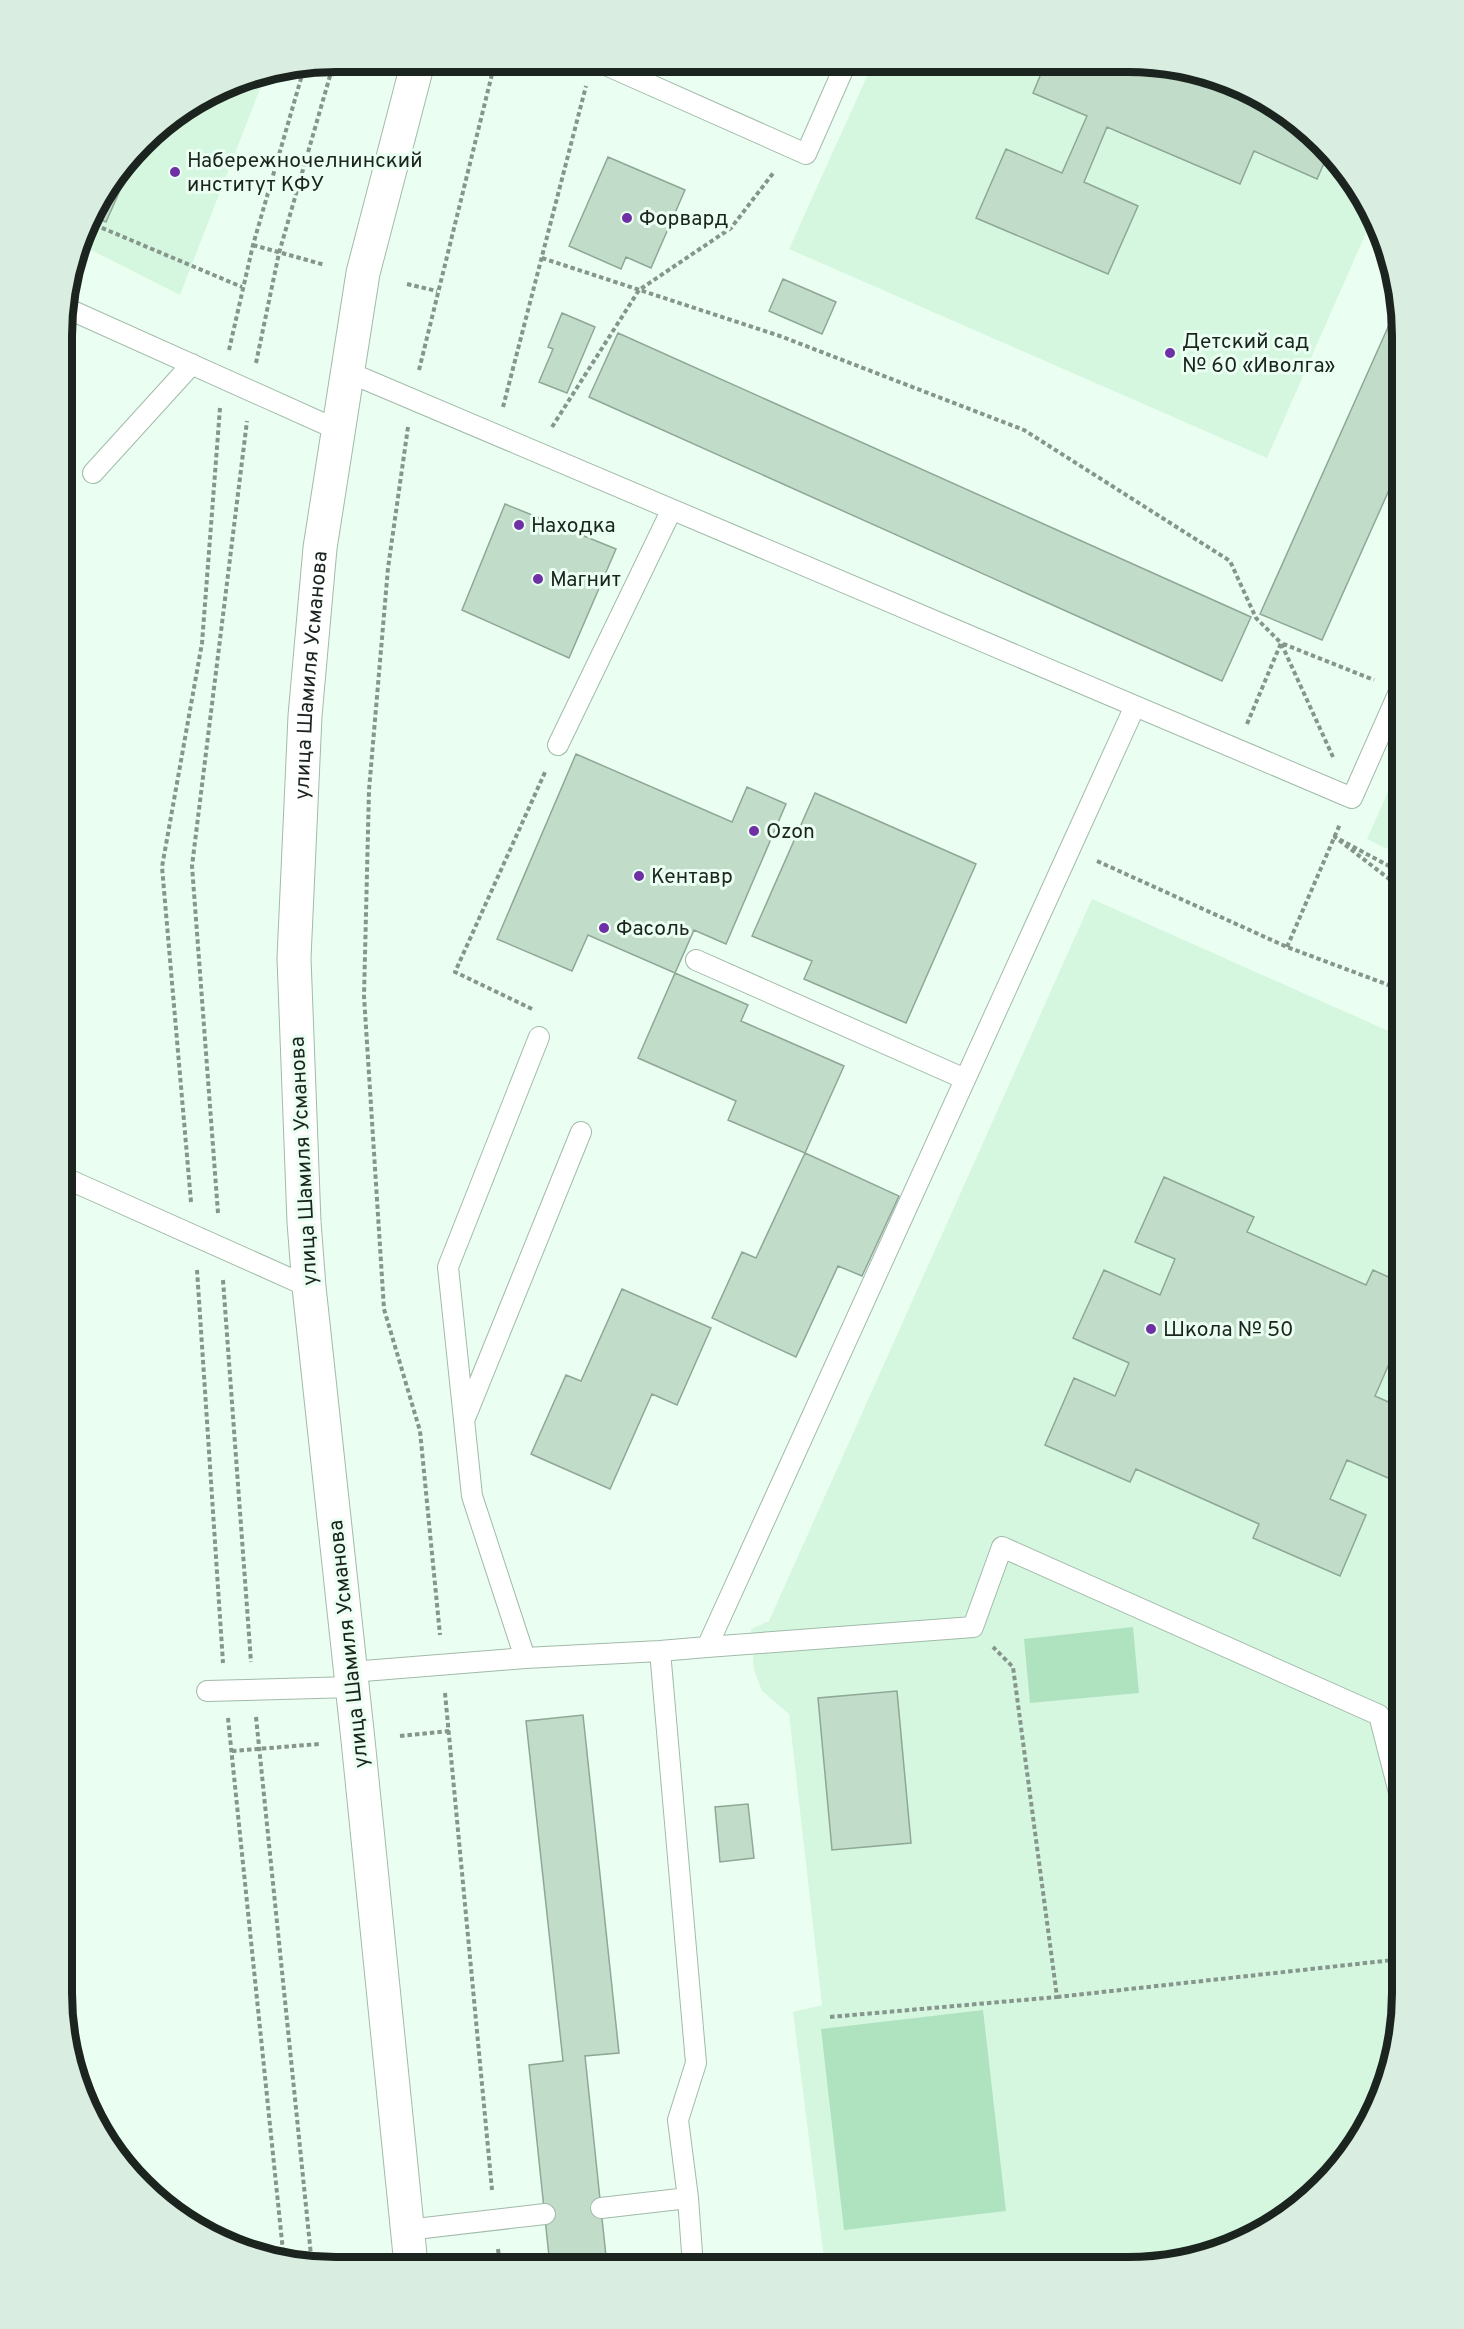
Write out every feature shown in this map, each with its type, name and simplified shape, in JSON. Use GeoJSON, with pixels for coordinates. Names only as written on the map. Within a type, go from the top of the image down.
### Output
{"type":"FeatureCollection","features":[{"type":"Feature","properties":{"kind":"street","name":"улица Шамиля Усманова"},"geometry":{"type":"LineString","coordinates":[[410,2257],[309,1287],[304,1222],[294,958],[305,716],[320,548],[363,273],[415,72]]}},
{"type":"Feature","properties":{"kind":"lane"},"geometry":{"type":"LineString","coordinates":[[621,72],[806,154],[842,72]]}},
{"type":"Feature","properties":{"kind":"lane"},"geometry":{"type":"LineString","coordinates":[[73,311],[338,430]]}},
{"type":"Feature","properties":{"kind":"lane"},"geometry":{"type":"LineString","coordinates":[[93,473],[192,364]]}},
{"type":"Feature","properties":{"kind":"lane"},"geometry":{"type":"LineString","coordinates":[[348,372],[536,454],[1352,798],[1392,708]]}},
{"type":"Feature","properties":{"kind":"lane"},"geometry":{"type":"LineString","coordinates":[[558,745],[671,511]]}},
{"type":"Feature","properties":{"kind":"lane"},"geometry":{"type":"LineString","coordinates":[[707,1647],[1135,706]]}},
{"type":"Feature","properties":{"kind":"lane"},"geometry":{"type":"LineString","coordinates":[[696,960],[965,1079]]}},
{"type":"Feature","properties":{"kind":"lane"},"geometry":{"type":"LineString","coordinates":[[525,1658],[472,1496],[448,1267],[539,1037]]}},
{"type":"Feature","properties":{"kind":"lane"},"geometry":{"type":"LineString","coordinates":[[464,1420],[581,1132]]}},
{"type":"Feature","properties":{"kind":"lane"},"geometry":{"type":"LineString","coordinates":[[72,1181],[309,1287]]}},
{"type":"Feature","properties":{"kind":"lane"},"geometry":{"type":"LineString","coordinates":[[216,1691],[351,1679],[442,1664],[660,1652],[973,1627],[1002,1547],[1378,1715],[1392,1767]]}},
{"type":"Feature","properties":{"kind":"lane"},"geometry":{"type":"LineString","coordinates":[[660,1652],[696,2063],[678,2120],[688,2198],[692,2257]]}},
{"type":"Feature","properties":{"kind":"lane"},"geometry":{"type":"LineString","coordinates":[[601,2208],[688,2198]]}},
{"type":"Feature","properties":{"kind":"lane"},"geometry":{"type":"LineString","coordinates":[[407,2230],[545,2214]]}},
{"type":"Feature","properties":{"kind":"path"},"geometry":{"type":"LineString","coordinates":[[311,2256],[253,1689],[192,866],[250,390],[279,253],[331,72]]}},
{"type":"Feature","properties":{"kind":"path"},"geometry":{"type":"LineString","coordinates":[[492,72],[412,399],[388,568],[370,778],[364,996],[384,1309],[420,1431],[499,2257]]}},
{"type":"Feature","properties":{"kind":"path"},"geometry":{"type":"LineString","coordinates":[[283,2252],[232,1751],[216,1691],[194,1236],[162,867],[202,643],[223,378],[253,246],[302,74]]}},
{"type":"Feature","properties":{"kind":"path"},"geometry":{"type":"LineString","coordinates":[[495,436],[586,85]]}},
{"type":"Feature","properties":{"kind":"path"},"geometry":{"type":"LineString","coordinates":[[536,454],[639,290],[731,228],[793,148]]}},
{"type":"Feature","properties":{"kind":"path"},"geometry":{"type":"LineString","coordinates":[[96,225],[243,287]]}},
{"type":"Feature","properties":{"kind":"path"},"geometry":{"type":"LineString","coordinates":[[253,246],[326,265]]}},
{"type":"Feature","properties":{"kind":"path"},"geometry":{"type":"LineString","coordinates":[[542,258],[780,336],[1024,430],[1230,561],[1256,618],[1281,643],[1352,798],[1287,947]]}},
{"type":"Feature","properties":{"kind":"path"},"geometry":{"type":"LineString","coordinates":[[407,284],[437,291]]}},
{"type":"Feature","properties":{"kind":"path"},"geometry":{"type":"LineString","coordinates":[[1281,643],[1392,685]]}},
{"type":"Feature","properties":{"kind":"path"},"geometry":{"type":"LineString","coordinates":[[1237,749],[1281,643]]}},
{"type":"Feature","properties":{"kind":"path"},"geometry":{"type":"LineString","coordinates":[[539,1037],[548,1016],[455,972],[558,745]]}},
{"type":"Feature","properties":{"kind":"path"},"geometry":{"type":"LineString","coordinates":[[1335,837],[1392,868]]}},
{"type":"Feature","properties":{"kind":"path"},"geometry":{"type":"LineString","coordinates":[[1335,837],[1392,881]]}},
{"type":"Feature","properties":{"kind":"path"},"geometry":{"type":"LineString","coordinates":[[1070,849],[1287,947],[1392,986]]}},
{"type":"Feature","properties":{"kind":"path"},"geometry":{"type":"LineString","coordinates":[[973,1627],[1013,1667],[1057,1997]]}},
{"type":"Feature","properties":{"kind":"path"},"geometry":{"type":"LineString","coordinates":[[400,1736],[449,1731]]}},
{"type":"Feature","properties":{"kind":"path"},"geometry":{"type":"LineString","coordinates":[[232,1751],[319,1743]]}},
{"type":"Feature","properties":{"kind":"path"},"geometry":{"type":"LineString","coordinates":[[830,2017],[1057,1997],[1392,1960]]}},
{"type":"Feature","properties":{"kind":"shaded area","name":"Детский сад № 60 «Иволга»"},"geometry":{"type":"Polygon","coordinates":[[[869,72],[1128,72],[1162,74],[1213,86],[1245,99],[1275,116],[1315,149],[1348,189],[1369,227],[1267,458],[789,249],[869,72]]]}},
{"type":"Feature","properties":{"kind":"shaded area","name":"Набережночелнинский институт КФУ"},"geometry":{"type":"Polygon","coordinates":[[[262,83],[180,295],[87,248],[92,235],[116,189],[149,149],[189,116],[204,107],[235,92],[262,83]]]}},
{"type":"Feature","properties":{"kind":"shaded area"},"geometry":{"type":"Polygon","coordinates":[[[1392,783],[1392,851],[1367,839],[1392,783]]]}},
{"type":"Feature","properties":{"kind":"shaded area","name":"Школа № 50"},"geometry":{"type":"Polygon","coordinates":[[[1092,899],[1392,1033],[1392,1993],[1390,2027],[1378,2078],[1365,2110],[1348,2140],[1315,2180],[1275,2213],[1245,2230],[1213,2243],[1162,2255],[824,2257],[793,2012],[822,2005],[789,1714],[762,1691],[754,1670],[751,1629],[769,1621],[1092,899]]]}},
{"type":"Feature","properties":{"kind":"shaded area"},"geometry":{"type":"Polygon","coordinates":[[[1133,1627],[1139,1693],[1030,1703],[1024,1639],[1133,1627]]]}},
{"type":"Feature","properties":{"kind":"shaded area"},"geometry":{"type":"Polygon","coordinates":[[[983,2010],[1006,2211],[844,2230],[821,2029],[983,2010]]]}},
{"type":"Feature","properties":{"kind":"building"},"geometry":{"type":"Polygon","coordinates":[[[1042,72],[1128,72],[1180,77],[1204,87],[1205,84],[1229,92],[1260,107],[1289,127],[1325,161],[1317,179],[1254,151],[1240,184],[1107,127],[1084,182],[1138,206],[1108,274],[976,218],[1006,149],[1062,173],[1087,116],[1033,93],[1042,72]]]}},
{"type":"Feature","properties":{"kind":"building","name":"Форвард"},"geometry":{"type":"Polygon","coordinates":[[[608,157],[685,190],[651,268],[626,257],[621,269],[569,246],[608,157]]]}},
{"type":"Feature","properties":{"kind":"building"},"geometry":{"type":"Polygon","coordinates":[[[126,176],[106,222],[99,219],[126,176]]]}},
{"type":"Feature","properties":{"kind":"building"},"geometry":{"type":"Polygon","coordinates":[[[783,279],[836,302],[822,334],[769,311],[783,279]]]}},
{"type":"Feature","properties":{"kind":"building"},"geometry":{"type":"Polygon","coordinates":[[[562,313],[595,327],[567,393],[539,382],[553,349],[548,347],[562,313]]]}},
{"type":"Feature","properties":{"kind":"building"},"geometry":{"type":"Polygon","coordinates":[[[1391,320],[1392,483],[1322,640],[1260,614],[1391,320]]]}},
{"type":"Feature","properties":{"kind":"building"},"geometry":{"type":"Polygon","coordinates":[[[618,333],[1251,617],[1222,681],[589,397],[618,333]]]}},
{"type":"Feature","properties":{"kind":"building","name":"Магнит"},"geometry":{"type":"Polygon","coordinates":[[[505,504],[616,549],[569,658],[462,610],[505,504]]]}},
{"type":"Feature","properties":{"kind":"building","name":"Кентавр"},"geometry":{"type":"Polygon","coordinates":[[[576,754],[732,822],[747,787],[786,804],[726,944],[694,930],[675,973],[588,935],[572,971],[497,939],[576,754]]]}},
{"type":"Feature","properties":{"kind":"building"},"geometry":{"type":"Polygon","coordinates":[[[815,793],[976,864],[906,1023],[804,979],[812,961],[752,936],[815,793]]]}},
{"type":"Feature","properties":{"kind":"building"},"geometry":{"type":"Polygon","coordinates":[[[675,973],[748,1005],[741,1021],[844,1066],[805,1153],[728,1120],[736,1101],[638,1058],[675,973]]]}},
{"type":"Feature","properties":{"kind":"building"},"geometry":{"type":"Polygon","coordinates":[[[805,1153],[899,1196],[862,1276],[838,1266],[796,1357],[712,1318],[742,1252],[756,1258],[805,1153]]]}},
{"type":"Feature","properties":{"kind":"building"},"geometry":{"type":"Polygon","coordinates":[[[1164,1177],[1254,1217],[1247,1232],[1366,1285],[1373,1270],[1392,1279],[1392,1357],[1375,1396],[1392,1404],[1392,1480],[1347,1460],[1330,1499],[1366,1515],[1340,1576],[1253,1538],[1259,1524],[1136,1469],[1130,1482],[1045,1445],[1074,1378],[1115,1396],[1129,1363],[1073,1338],[1104,1270],[1160,1295],[1175,1259],[1135,1242],[1164,1177]]]}},
{"type":"Feature","properties":{"kind":"building"},"geometry":{"type":"Polygon","coordinates":[[[622,1289],[711,1328],[677,1405],[652,1394],[610,1489],[531,1454],[566,1375],[581,1381],[622,1289]]]}},
{"type":"Feature","properties":{"kind":"building"},"geometry":{"type":"Polygon","coordinates":[[[897,1691],[911,1843],[832,1850],[818,1698],[897,1691]]]}},
{"type":"Feature","properties":{"kind":"building"},"geometry":{"type":"Polygon","coordinates":[[[583,1715],[619,2053],[585,2056],[606,2257],[549,2257],[529,2065],[563,2061],[526,1721],[583,1715]]]}},
{"type":"Feature","properties":{"kind":"building"},"geometry":{"type":"Polygon","coordinates":[[[748,1804],[754,1858],[720,1862],[715,1807],[748,1804]]]}},
{"type":"Feature","properties":{"kind":"place","name":"Набережночелнинский институт КФУ"},"geometry":{"type":"Point","coordinates":[175,172]}},
{"type":"Feature","properties":{"kind":"place","name":"Форвард"},"geometry":{"type":"Point","coordinates":[627,218]}},
{"type":"Feature","properties":{"kind":"place","name":"Детский сад № 60 «Иволга»"},"geometry":{"type":"Point","coordinates":[1170,353]}},
{"type":"Feature","properties":{"kind":"place","name":"Находка"},"geometry":{"type":"Point","coordinates":[519,525]}},
{"type":"Feature","properties":{"kind":"place","name":"Магнит"},"geometry":{"type":"Point","coordinates":[538,579]}},
{"type":"Feature","properties":{"kind":"place","name":"Ozon"},"geometry":{"type":"Point","coordinates":[754,831]}},
{"type":"Feature","properties":{"kind":"place","name":"Кентавр"},"geometry":{"type":"Point","coordinates":[639,876]}},
{"type":"Feature","properties":{"kind":"place","name":"Фасоль"},"geometry":{"type":"Point","coordinates":[604,928]}},
{"type":"Feature","properties":{"kind":"place","name":"Школа № 50"},"geometry":{"type":"Point","coordinates":[1151,1329]}}]}
